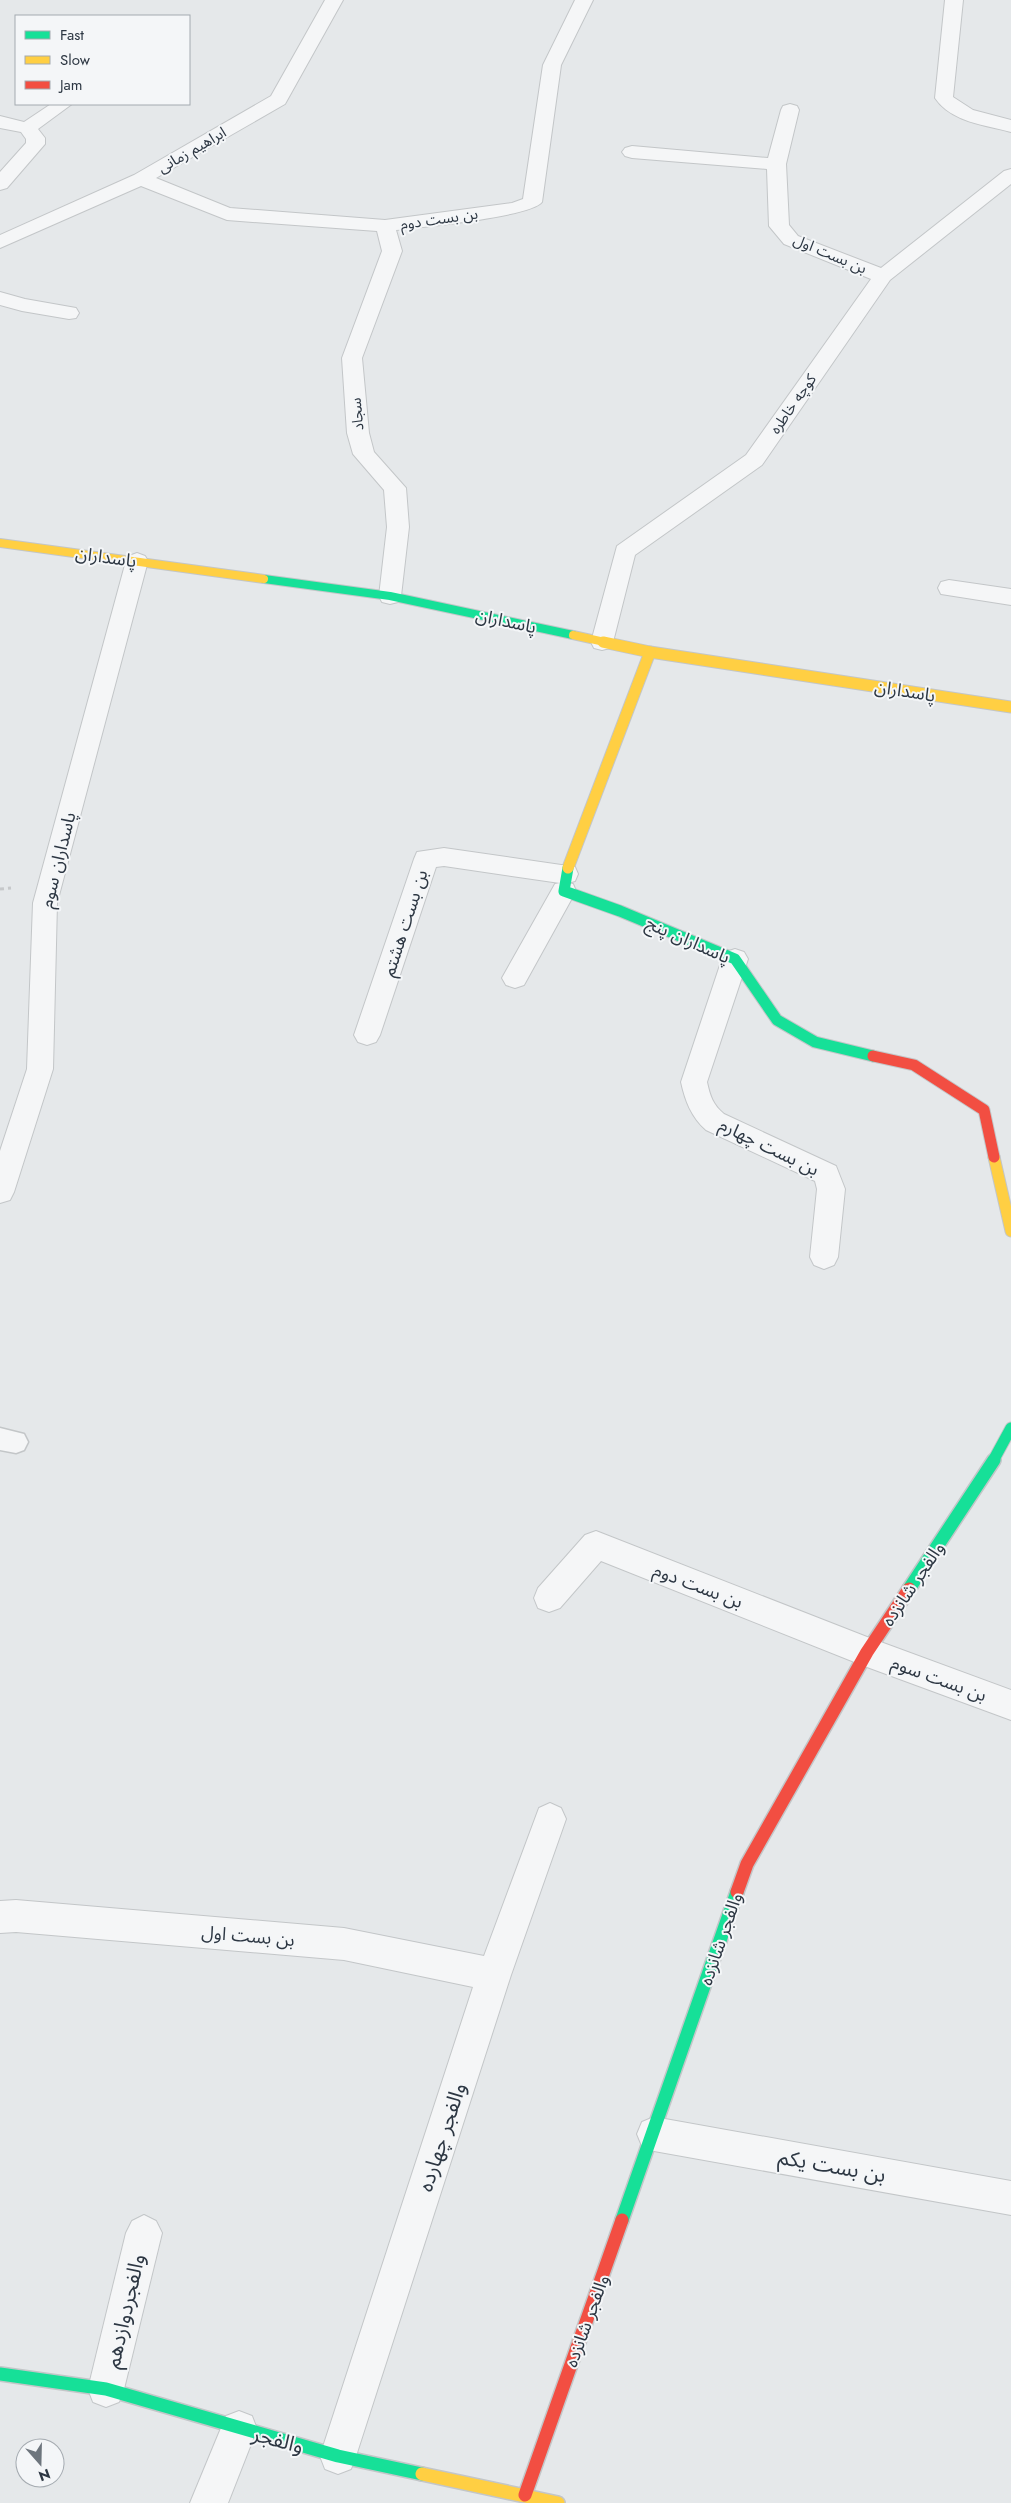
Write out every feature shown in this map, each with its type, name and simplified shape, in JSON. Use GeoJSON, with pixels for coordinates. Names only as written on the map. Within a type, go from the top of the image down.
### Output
{"type":"FeatureCollection","features":[{"type":"Feature","properties":{"kind":"street","name":"ابراهیم زمانی"},"geometry":{"type":"LineString","coordinates":[[0,242],[141,179],[278,100],[334,0]]}},
{"type":"Feature","properties":{"kind":"street","name":"بن بست دوم"},"geometry":{"type":"LineString","coordinates":[[141,179],[227,214],[385,226],[516,208],[532,202],[552,65],[584,0]]}},
{"type":"Feature","properties":{"kind":"street"},"geometry":{"type":"LineString","coordinates":[[954,0],[944,98],[952,108],[966,114],[1011,126]]}},
{"type":"Feature","properties":{"kind":"street"},"geometry":{"type":"LineString","coordinates":[[28,128],[62,105]]}},
{"type":"Feature","properties":{"kind":"street","name":"بن بست اول"},"geometry":{"type":"LineString","coordinates":[[790,110],[776,164],[780,226],[791,240],[883,276]]}},
{"type":"Feature","properties":{"kind":"street"},"geometry":{"type":"LineString","coordinates":[[0,122],[28,128],[36,138],[35,144],[0,184]]}},
{"type":"Feature","properties":{"kind":"street"},"geometry":{"type":"LineString","coordinates":[[632,152],[776,164]]}},
{"type":"Feature","properties":{"kind":"street","name":"كوچه خاطره"},"geometry":{"type":"LineString","coordinates":[[602,642],[625,551],[754,460],[883,276],[1011,175]]}},
{"type":"Feature","properties":{"kind":"street","name":"سجاد"},"geometry":{"type":"LineString","coordinates":[[385,226],[392,251],[352,358],[358,433],[364,454],[394,488],[398,527],[390,596]]}},
{"type":"Feature","properties":{"kind":"street"},"geometry":{"type":"LineString","coordinates":[[0,298],[22,305],[69,313]]}},
{"type":"Feature","properties":{"kind":"street"},"geometry":{"type":"LineString","coordinates":[[0,537],[17,544]]}},
{"type":"Feature","properties":{"kind":"street","name":"پاسداران"},"geometry":{"type":"LineString","coordinates":[[0,542],[390,596],[650,652],[1011,707]]}},
{"type":"Feature","properties":{"kind":"street","name":"پاسداران سوم"},"geometry":{"type":"LineString","coordinates":[[0,1192],[40,1069],[45,903],[137,561]]}},
{"type":"Feature","properties":{"kind":"street"},"geometry":{"type":"LineString","coordinates":[[949,588],[1011,597]]}},
{"type":"Feature","properties":{"kind":"street"},"geometry":{"type":"LineString","coordinates":[[515,978],[565,882],[650,652]]}},
{"type":"Feature","properties":{"kind":"street","name":"بن بست هشتم"},"geometry":{"type":"LineString","coordinates":[[367,1035],[426,859],[444,857],[565,882]]}},
{"type":"Feature","properties":{"kind":"street","name":"پاسداران پنج"},"geometry":{"type":"LineString","coordinates":[[565,882],[620,911],[735,959],[777,1020],[815,1042],[914,1065],[984,1110],[1011,1231]]}},
{"type":"Feature","properties":{"kind":"street","name":"بن بست چهارم"},"geometry":{"type":"LineString","coordinates":[[735,959],[694,1082],[698,1098],[704,1114],[715,1122],[826,1174],[831,1189],[824,1257]]}},
{"type":"Feature","properties":{"kind":"street","name":"والفجر شانزده"},"geometry":{"type":"LineString","coordinates":[[525,2495],[654,2134],[747,1864],[867,1652],[998,1454],[1011,1428]]}},
{"type":"Feature","properties":{"kind":"street","name":"بن بست دوم"},"geometry":{"type":"LineString","coordinates":[[549,1598],[596,1545],[867,1652]]}},
{"type":"Feature","properties":{"kind":"street","name":"بن بست سوم"},"geometry":{"type":"LineString","coordinates":[[867,1652],[1011,1706]]}},
{"type":"Feature","properties":{"kind":"street","name":"والفجر چهارده"},"geometry":{"type":"LineString","coordinates":[[338,2456],[494,1975],[550,1820]]}},
{"type":"Feature","properties":{"kind":"street","name":"بن بست اول"},"geometry":{"type":"LineString","coordinates":[[0,1917],[16,1916],[344,1944],[494,1975]]}},
{"type":"Feature","properties":{"kind":"street","name":"بن بست یکم"},"geometry":{"type":"LineString","coordinates":[[654,2134],[1011,2198]]}},
{"type":"Feature","properties":{"kind":"street","name":"والفجردوازدهم"},"geometry":{"type":"LineString","coordinates":[[106,2389],[144,2233]]}},
{"type":"Feature","properties":{"kind":"street","name":"والفجر"},"geometry":{"type":"LineString","coordinates":[[0,2374],[106,2389],[239,2429],[338,2456],[558,2503]]}},
{"type":"Feature","properties":{"kind":"street"},"geometry":{"type":"LineString","coordinates":[[209,2503],[239,2429]]}},
{"type":"Feature","properties":{"kind":"traffic: fast"},"geometry":{"type":"LineString","coordinates":[[264,579],[390,596],[573,635]]}},
{"type":"Feature","properties":{"kind":"traffic: fast"},"geometry":{"type":"LineString","coordinates":[[568,868],[564,891],[620,911],[735,959],[777,1020],[815,1042],[873,1056]]}},
{"type":"Feature","properties":{"kind":"traffic: fast"},"geometry":{"type":"LineString","coordinates":[[909,1589],[998,1454],[1011,1428]]}},
{"type":"Feature","properties":{"kind":"traffic: fast"},"geometry":{"type":"LineString","coordinates":[[622,2220],[737,1892]]}},
{"type":"Feature","properties":{"kind":"traffic: fast"},"geometry":{"type":"LineString","coordinates":[[0,2374],[106,2389],[338,2456],[422,2474]]}},
{"type":"Feature","properties":{"kind":"traffic: slow"},"geometry":{"type":"LineString","coordinates":[[0,543],[264,579]]}},
{"type":"Feature","properties":{"kind":"traffic: slow"},"geometry":{"type":"LineString","coordinates":[[573,635],[650,652],[1011,707]]}},
{"type":"Feature","properties":{"kind":"traffic: slow"},"geometry":{"type":"LineString","coordinates":[[568,868],[650,652]]}},
{"type":"Feature","properties":{"kind":"traffic: slow"},"geometry":{"type":"LineString","coordinates":[[994,1157],[1011,1231]]}},
{"type":"Feature","properties":{"kind":"traffic: slow"},"geometry":{"type":"LineString","coordinates":[[422,2474],[558,2503]]}},
{"type":"Feature","properties":{"kind":"traffic: jam"},"geometry":{"type":"LineString","coordinates":[[873,1056],[914,1065],[984,1110],[994,1157]]}},
{"type":"Feature","properties":{"kind":"traffic: jam"},"geometry":{"type":"LineString","coordinates":[[737,1892],[747,1864],[867,1652],[909,1589]]}},
{"type":"Feature","properties":{"kind":"traffic: jam"},"geometry":{"type":"LineString","coordinates":[[525,2495],[622,2220]]}}]}
